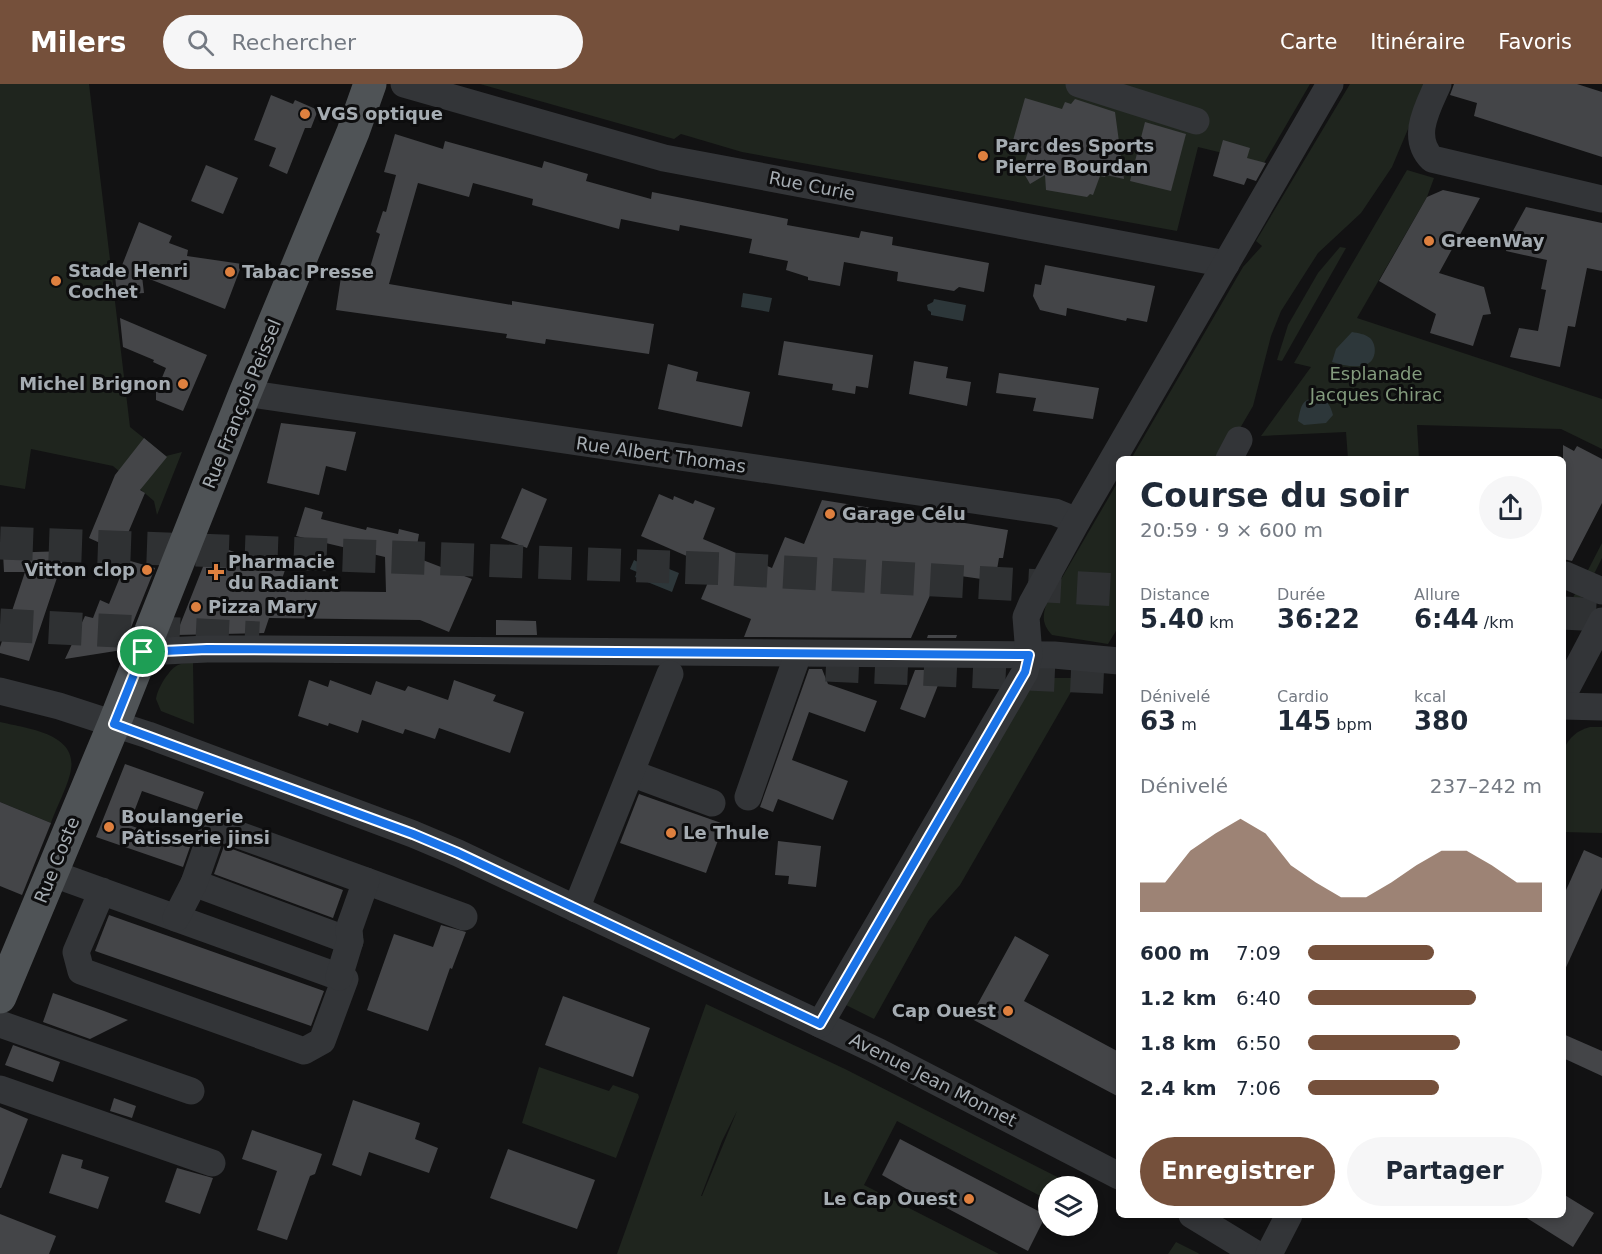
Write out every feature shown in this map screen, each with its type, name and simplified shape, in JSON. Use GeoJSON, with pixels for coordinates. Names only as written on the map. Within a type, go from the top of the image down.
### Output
{"type":"FeatureCollection","features":[{"type":"Feature","properties":{"kind":"main road","name":"Rue François Peissel"},"geometry":{"type":"LineString","coordinates":[[114,724],[370,84]]}},
{"type":"Feature","properties":{"kind":"main road","name":"Rue Coste"},"geometry":{"type":"LineString","coordinates":[[0,997],[114,724]]}},
{"type":"Feature","properties":{"kind":"street","name":"Rue Curie"},"geometry":{"type":"LineString","coordinates":[[404,84],[664,158],[1226,264]]}},
{"type":"Feature","properties":{"kind":"street"},"geometry":{"type":"LineString","coordinates":[[1079,84],[1196,121]]}},
{"type":"Feature","properties":{"kind":"street"},"geometry":{"type":"LineString","coordinates":[[820,1024],[1025,672],[1029,655],[1026,617],[1032,603],[1077,521],[1330,84]]}},
{"type":"Feature","properties":{"kind":"street"},"geometry":{"type":"LineString","coordinates":[[1438,84],[1422,125],[1421,144],[1424,152],[1432,159],[1602,199]]}},
{"type":"Feature","properties":{"kind":"street","name":"Rue Albert Thomas"},"geometry":{"type":"LineString","coordinates":[[245,393],[1055,512],[1077,521]]}},
{"type":"Feature","properties":{"kind":"street"},"geometry":{"type":"LineString","coordinates":[[1566,575],[1602,591]]}},
{"type":"Feature","properties":{"kind":"street"},"geometry":{"type":"LineString","coordinates":[[1566,688],[1602,621]]}},
{"type":"Feature","properties":{"kind":"street"},"geometry":{"type":"LineString","coordinates":[[143,652],[228,649],[1054,655],[1116,661]]}},
{"type":"Feature","properties":{"kind":"street"},"geometry":{"type":"LineString","coordinates":[[748,796],[798,654]]}},
{"type":"Feature","properties":{"kind":"street"},"geometry":{"type":"LineString","coordinates":[[576,909],[670,674]]}},
{"type":"Feature","properties":{"kind":"street","name":"Avenue Jean Monnet"},"geometry":{"type":"LineString","coordinates":[[0,691],[19,694],[114,724],[413,834],[820,1024],[1116,1174]]}},
{"type":"Feature","properties":{"kind":"street"},"geometry":{"type":"LineString","coordinates":[[1566,706],[1602,706]]}},
{"type":"Feature","properties":{"kind":"street"},"geometry":{"type":"LineString","coordinates":[[631,773],[712,803]]}},
{"type":"Feature","properties":{"kind":"street"},"geometry":{"type":"LineString","coordinates":[[176,918],[194,883],[214,826],[464,917]]}},
{"type":"Feature","properties":{"kind":"street"},"geometry":{"type":"LineString","coordinates":[[51,873],[102,891],[345,979],[322,1041],[304,1051],[81,971],[76,952],[102,891]]}},
{"type":"Feature","properties":{"kind":"street"},"geometry":{"type":"LineString","coordinates":[[339,977],[350,941],[349,929],[366,881]]}},
{"type":"Feature","properties":{"kind":"street"},"geometry":{"type":"LineString","coordinates":[[194,883],[350,941]]}},
{"type":"Feature","properties":{"kind":"street"},"geometry":{"type":"LineString","coordinates":[[0,1024],[191,1091]]}},
{"type":"Feature","properties":{"kind":"street"},"geometry":{"type":"LineString","coordinates":[[0,1089],[212,1163]]}},
{"type":"Feature","properties":{"kind":"street"},"geometry":{"type":"LineString","coordinates":[[1197,1218],[1256,1254]]}},
{"type":"Feature","properties":{"kind":"street"},"geometry":{"type":"LineString","coordinates":[[1269,1254],[1287,1218]]}},
{"type":"Feature","properties":{"kind":"green space","name":"Stade Henri Cochet"},"geometry":{"type":"Polygon","coordinates":[[[0,84],[89,84],[130,427],[166,456],[182,452],[157,515],[154,501],[113,466],[31,449],[25,489],[0,485],[0,84]]]}},
{"type":"Feature","properties":{"kind":"green space","name":"Parc des Sports Pierre Bourdan"},"geometry":{"type":"Polygon","coordinates":[[[480,84],[1310,84],[1264,163],[1198,147],[1177,231],[742,152],[681,134],[674,139],[480,84]]]}},
{"type":"Feature","properties":{"kind":"green space"},"geometry":{"type":"Polygon","coordinates":[[[1350,84],[1427,84],[1392,167],[1361,213],[1318,253],[1281,311],[1271,336],[1253,406],[1224,456],[1133,456],[1243,267],[1262,246],[1256,241],[1350,84]]]}},
{"type":"Feature","properties":{"kind":"green space","name":"Esplanade Jacques Chirac"},"geometry":{"type":"Polygon","coordinates":[[[1407,170],[1434,178],[1427,197],[1357,318],[1602,399],[1602,449],[1561,429],[1417,425],[1419,456],[1348,456],[1346,432],[1261,436],[1311,367],[1294,363],[1407,170]]]}},
{"type":"Feature","properties":{"kind":"green space"},"geometry":{"type":"Polygon","coordinates":[[[1340,247],[1346,248],[1282,361],[1277,360],[1288,325],[1318,273],[1340,247]]]}},
{"type":"Feature","properties":{"kind":"green space"},"geometry":{"type":"Polygon","coordinates":[[[1116,485],[1116,631],[1108,644],[1052,635],[1044,621],[1046,605],[1116,485]]]}},
{"type":"Feature","properties":{"kind":"green space"},"geometry":{"type":"Polygon","coordinates":[[[1602,543],[1602,558],[1593,576],[1587,572],[1602,543]]]}},
{"type":"Feature","properties":{"kind":"green space"},"geometry":{"type":"Polygon","coordinates":[[[1577,590],[1584,594],[1566,627],[1566,611],[1577,590]]]}},
{"type":"Feature","properties":{"kind":"green space"},"geometry":{"type":"Polygon","coordinates":[[[193,663],[194,724],[161,711],[156,699],[161,685],[175,667],[180,664],[193,663]]]}},
{"type":"Feature","properties":{"kind":"green space"},"geometry":{"type":"Polygon","coordinates":[[[1079,678],[960,885],[929,920],[874,1019],[846,1005],[1035,679],[1079,678]]]}},
{"type":"Feature","properties":{"kind":"green space"},"geometry":{"type":"Polygon","coordinates":[[[0,722],[47,734],[66,747],[71,757],[71,769],[51,823],[0,802],[0,722]]]}},
{"type":"Feature","properties":{"kind":"green space"},"geometry":{"type":"Polygon","coordinates":[[[1602,727],[1602,833],[1566,832],[1566,745],[1581,730],[1602,727]]]}},
{"type":"Feature","properties":{"kind":"green space"},"geometry":{"type":"Polygon","coordinates":[[[706,1004],[845,1069],[1055,1176],[1038,1176],[1038,1195],[897,1121],[864,1185],[999,1254],[617,1254],[706,1004]],[[737,1111],[722,1141],[702,1196],[737,1111]]]}},
{"type":"Feature","properties":{"kind":"green space"},"geometry":{"type":"Polygon","coordinates":[[[539,1067],[609,1091],[613,1085],[638,1094],[639,1097],[616,1158],[522,1123],[539,1067]]]}},
{"type":"Feature","properties":{"kind":"green space"},"geometry":{"type":"Polygon","coordinates":[[[1176,1242],[1198,1253],[1199,1254],[1168,1254],[1176,1242]]]}},
{"type":"Feature","properties":{"kind":"shaded area"},"geometry":{"type":"Polygon","coordinates":[[[743,293],[772,298],[769,312],[741,307],[743,293]]]}},
{"type":"Feature","properties":{"kind":"shaded area"},"geometry":{"type":"Polygon","coordinates":[[[934,299],[966,305],[963,321],[931,315],[927,305],[934,299]]]}},
{"type":"Feature","properties":{"kind":"shaded area"},"geometry":{"type":"Polygon","coordinates":[[[1352,332],[1366,336],[1373,341],[1375,353],[1372,361],[1357,366],[1332,362],[1336,349],[1352,332]]]}},
{"type":"Feature","properties":{"kind":"shaded area"},"geometry":{"type":"Polygon","coordinates":[[[1317,397],[1326,401],[1333,415],[1326,423],[1304,425],[1298,421],[1303,404],[1317,397]]]}},
{"type":"Feature","properties":{"kind":"shaded area"},"geometry":{"type":"Polygon","coordinates":[[[642,558],[679,573],[672,592],[635,577],[637,572],[630,569],[634,560],[640,563],[642,558]]]}},
{"type":"Feature","properties":{"kind":"building"},"geometry":{"type":"Polygon","coordinates":[[[1454,84],[1577,84],[1602,92],[1602,157],[1474,116],[1477,103],[1450,95],[1454,84]]]}},
{"type":"Feature","properties":{"kind":"building"},"geometry":{"type":"Polygon","coordinates":[[[271,95],[293,104],[295,100],[318,110],[311,128],[305,128],[287,174],[269,166],[276,148],[254,140],[271,95]]]}},
{"type":"Feature","properties":{"kind":"building"},"geometry":{"type":"Polygon","coordinates":[[[1025,98],[1062,109],[1065,102],[1071,104],[1075,99],[1115,112],[1124,179],[1100,176],[1093,195],[1090,194],[1087,197],[1046,190],[1045,175],[1030,184],[1022,170],[1029,149],[1012,144],[1025,98]]]}},
{"type":"Feature","properties":{"kind":"building"},"geometry":{"type":"Polygon","coordinates":[[[1145,122],[1186,134],[1171,191],[1130,181],[1145,122]]]}},
{"type":"Feature","properties":{"kind":"building"},"geometry":{"type":"Polygon","coordinates":[[[395,134],[443,149],[445,141],[542,168],[544,161],[588,174],[586,181],[651,199],[652,192],[788,219],[787,225],[859,238],[861,231],[893,237],[892,245],[989,263],[984,292],[959,287],[954,291],[897,281],[898,272],[844,262],[840,286],[808,280],[808,277],[786,270],[788,261],[749,253],[752,239],[680,225],[679,231],[621,219],[619,229],[532,205],[533,199],[473,183],[469,197],[418,183],[389,284],[512,305],[512,301],[654,324],[649,354],[546,339],[545,344],[506,338],[507,334],[336,310],[341,277],[366,281],[380,234],[376,232],[383,211],[386,212],[396,175],[384,172],[395,134]]]}},
{"type":"Feature","properties":{"kind":"building"},"geometry":{"type":"Polygon","coordinates":[[[1223,140],[1250,148],[1247,158],[1266,163],[1256,181],[1247,178],[1244,185],[1213,176],[1223,140]]]}},
{"type":"Feature","properties":{"kind":"building"},"geometry":{"type":"Polygon","coordinates":[[[206,165],[238,178],[223,214],[191,201],[206,165]]]}},
{"type":"Feature","properties":{"kind":"building","name":"GreenWay"},"geometry":{"type":"Polygon","coordinates":[[[1443,190],[1480,198],[1439,273],[1484,287],[1491,314],[1483,315],[1473,346],[1430,333],[1436,314],[1379,281],[1427,197],[1443,190]]]}},
{"type":"Feature","properties":{"kind":"building"},"geometry":{"type":"Polygon","coordinates":[[[1526,207],[1602,223],[1602,271],[1587,268],[1575,327],[1568,326],[1560,367],[1510,357],[1519,328],[1538,331],[1546,290],[1541,289],[1547,260],[1506,251],[1509,238],[1526,207]]]}},
{"type":"Feature","properties":{"kind":"building"},"geometry":{"type":"Polygon","coordinates":[[[139,222],[172,236],[169,243],[188,250],[187,256],[242,264],[225,309],[142,276],[144,293],[117,295],[114,265],[121,268],[139,222]]]}},
{"type":"Feature","properties":{"kind":"building"},"geometry":{"type":"Polygon","coordinates":[[[1045,265],[1155,286],[1147,322],[1127,318],[1126,321],[1067,308],[1066,316],[1040,310],[1033,296],[1035,284],[1041,285],[1045,265]]]}},
{"type":"Feature","properties":{"kind":"building"},"geometry":{"type":"Polygon","coordinates":[[[120,318],[207,355],[183,411],[156,400],[156,392],[166,368],[153,362],[154,360],[123,347],[120,318]]]}},
{"type":"Feature","properties":{"kind":"building"},"geometry":{"type":"Polygon","coordinates":[[[784,341],[873,355],[868,388],[856,386],[855,394],[832,390],[833,384],[778,375],[784,341]]]}},
{"type":"Feature","properties":{"kind":"building"},"geometry":{"type":"Polygon","coordinates":[[[914,361],[948,367],[946,378],[971,382],[967,406],[909,394],[914,361]]]}},
{"type":"Feature","properties":{"kind":"building"},"geometry":{"type":"Polygon","coordinates":[[[668,364],[698,372],[696,381],[750,392],[742,427],[658,409],[668,364]]]}},
{"type":"Feature","properties":{"kind":"building"},"geometry":{"type":"Polygon","coordinates":[[[999,373],[1099,388],[1093,419],[1033,411],[1036,398],[996,393],[999,373]]]}},
{"type":"Feature","properties":{"kind":"building"},"geometry":{"type":"Polygon","coordinates":[[[281,423],[356,432],[346,471],[326,466],[319,495],[267,483],[281,423]]]}},
{"type":"Feature","properties":{"kind":"building"},"geometry":{"type":"Polygon","coordinates":[[[144,438],[167,457],[140,490],[145,493],[120,552],[89,538],[115,475],[144,438]]]}},
{"type":"Feature","properties":{"kind":"building"},"geometry":{"type":"Polygon","coordinates":[[[1563,445],[1574,451],[1577,446],[1602,459],[1602,503],[1572,561],[1566,560],[1566,456],[1563,456],[1563,445]]]}},
{"type":"Feature","properties":{"kind":"building"},"geometry":{"type":"Polygon","coordinates":[[[522,488],[547,499],[527,548],[501,538],[522,488]]]}},
{"type":"Feature","properties":{"kind":"building"},"geometry":{"type":"Polygon","coordinates":[[[659,494],[673,500],[674,496],[693,504],[695,500],[715,508],[703,539],[772,568],[785,537],[804,544],[822,500],[1008,530],[1003,558],[999,558],[995,581],[940,573],[911,638],[744,637],[751,619],[701,599],[714,568],[641,536],[659,494]]]}},
{"type":"Feature","properties":{"kind":"building"},"geometry":{"type":"Polygon","coordinates":[[[305,507],[323,512],[321,519],[366,530],[367,527],[398,534],[399,529],[419,534],[415,557],[472,579],[449,632],[420,620],[269,618],[264,633],[176,635],[212,544],[285,570],[280,585],[295,586],[295,591],[386,592],[385,557],[296,536],[305,507]]]}},
{"type":"Feature","properties":{"kind":"building"},"geometry":{"type":"Polygon","coordinates":[[[66,551],[29,661],[0,653],[25,572],[4,572],[3,553],[66,551]]]}},
{"type":"Feature","properties":{"kind":"building"},"geometry":{"type":"Polygon","coordinates":[[[127,560],[155,568],[122,650],[65,659],[85,616],[93,618],[100,600],[109,604],[127,560]]]}},
{"type":"Feature","properties":{"kind":"building"},"geometry":{"type":"Polygon","coordinates":[[[496,620],[536,621],[537,635],[496,635],[496,620]]]}},
{"type":"Feature","properties":{"kind":"building"},"geometry":{"type":"Polygon","coordinates":[[[928,635],[957,635],[956,638],[927,638],[928,635]]]}},
{"type":"Feature","properties":{"kind":"building"},"geometry":{"type":"Polygon","coordinates":[[[809,669],[822,669],[828,684],[877,701],[865,732],[809,712],[792,760],[848,781],[833,820],[778,799],[773,812],[760,807],[809,669]]]}},
{"type":"Feature","properties":{"kind":"building"},"geometry":{"type":"Polygon","coordinates":[[[915,670],[944,670],[925,718],[900,709],[915,670]]]}},
{"type":"Feature","properties":{"kind":"building"},"geometry":{"type":"Polygon","coordinates":[[[309,680],[328,687],[330,680],[371,695],[376,681],[405,691],[408,686],[448,700],[454,680],[496,695],[493,701],[524,712],[510,753],[439,728],[435,739],[405,729],[403,734],[362,720],[358,733],[298,716],[309,680]]]}},
{"type":"Feature","properties":{"kind":"building"},"geometry":{"type":"Polygon","coordinates":[[[125,764],[204,792],[197,810],[142,791],[129,825],[190,847],[183,867],[96,837],[125,764]]]}},
{"type":"Feature","properties":{"kind":"building","name":"Le Thule"},"geometry":{"type":"Polygon","coordinates":[[[639,794],[724,824],[706,873],[620,843],[639,794]]]}},
{"type":"Feature","properties":{"kind":"building"},"geometry":{"type":"Polygon","coordinates":[[[0,802],[51,823],[22,895],[0,886],[0,802]]]}},
{"type":"Feature","properties":{"kind":"building"},"geometry":{"type":"Polygon","coordinates":[[[778,841],[821,846],[816,887],[788,884],[789,876],[775,875],[778,841]]]}},
{"type":"Feature","properties":{"kind":"building"},"geometry":{"type":"Polygon","coordinates":[[[224,846],[343,890],[333,918],[214,874],[224,846]]]}},
{"type":"Feature","properties":{"kind":"building"},"geometry":{"type":"Polygon","coordinates":[[[1584,850],[1602,858],[1602,888],[1566,967],[1566,890],[1584,850]]]}},
{"type":"Feature","properties":{"kind":"building"},"geometry":{"type":"Polygon","coordinates":[[[109,915],[324,991],[311,1026],[95,951],[109,915]]]}},
{"type":"Feature","properties":{"kind":"building"},"geometry":{"type":"Polygon","coordinates":[[[441,925],[466,932],[452,969],[450,968],[428,1031],[367,1010],[394,934],[433,947],[441,925]]]}},
{"type":"Feature","properties":{"kind":"building","name":"Cap Ouest"},"geometry":{"type":"Polygon","coordinates":[[[1015,936],[1049,955],[1024,1001],[1116,1050],[1116,1095],[970,1018],[1015,936]]]}},
{"type":"Feature","properties":{"kind":"building"},"geometry":{"type":"Polygon","coordinates":[[[53,993],[128,1020],[90,1039],[43,1022],[53,993]]]}},
{"type":"Feature","properties":{"kind":"building"},"geometry":{"type":"Polygon","coordinates":[[[563,996],[650,1028],[633,1077],[545,1045],[563,996]]]}},
{"type":"Feature","properties":{"kind":"building"},"geometry":{"type":"Polygon","coordinates":[[[1566,1035],[1602,1051],[1602,1076],[1566,1059],[1566,1035]]]}},
{"type":"Feature","properties":{"kind":"building"},"geometry":{"type":"Polygon","coordinates":[[[13,1045],[60,1062],[53,1082],[5,1065],[13,1045]]]}},
{"type":"Feature","properties":{"kind":"building"},"geometry":{"type":"Polygon","coordinates":[[[114,1098],[136,1106],[132,1118],[110,1111],[114,1098]]]}},
{"type":"Feature","properties":{"kind":"building"},"geometry":{"type":"Polygon","coordinates":[[[353,1100],[420,1123],[415,1139],[438,1148],[429,1173],[369,1152],[361,1176],[332,1165],[353,1100]]]}},
{"type":"Feature","properties":{"kind":"building"},"geometry":{"type":"Polygon","coordinates":[[[0,1107],[28,1119],[1,1188],[0,1188],[0,1107]]]}},
{"type":"Feature","properties":{"kind":"building"},"geometry":{"type":"Polygon","coordinates":[[[252,1130],[322,1154],[315,1174],[310,1176],[287,1240],[257,1230],[277,1171],[242,1159],[252,1130]]]}},
{"type":"Feature","properties":{"kind":"building","name":"Le Cap Ouest"},"geometry":{"type":"Polygon","coordinates":[[[900,1139],[1038,1211],[1038,1231],[1028,1251],[941,1205],[940,1208],[882,1175],[900,1139]]]}},
{"type":"Feature","properties":{"kind":"building"},"geometry":{"type":"Polygon","coordinates":[[[508,1149],[595,1180],[577,1229],[490,1198],[508,1149]]]}},
{"type":"Feature","properties":{"kind":"building"},"geometry":{"type":"Polygon","coordinates":[[[62,1154],[83,1160],[81,1168],[109,1177],[98,1209],[49,1193],[62,1154]]]}},
{"type":"Feature","properties":{"kind":"building"},"geometry":{"type":"Polygon","coordinates":[[[177,1168],[213,1178],[200,1214],[165,1202],[177,1168]]]}},
{"type":"Feature","properties":{"kind":"building"},"geometry":{"type":"Polygon","coordinates":[[[1566,1196],[1594,1213],[1573,1247],[1527,1218],[1566,1218],[1566,1196]]]}},
{"type":"Feature","properties":{"kind":"building"},"geometry":{"type":"Polygon","coordinates":[[[0,1214],[56,1236],[49,1254],[0,1254],[0,1214]]]}},
{"type":"Feature","properties":{"kind":"tunnel"},"geometry":{"type":"LineString","coordinates":[[0,543],[729,569],[1116,590]]}},
{"type":"Feature","properties":{"kind":"tunnel"},"geometry":{"type":"LineString","coordinates":[[1566,613],[1602,615]]}},
{"type":"Feature","properties":{"kind":"tunnel"},"geometry":{"type":"LineString","coordinates":[[0,625],[259,638]]}},
{"type":"Feature","properties":{"kind":"tunnel"},"geometry":{"type":"LineString","coordinates":[[826,665],[1116,678]]}},
{"type":"Feature","properties":{"kind":"place","name":"VGS optique"},"geometry":{"type":"Point","coordinates":[305,114]}},
{"type":"Feature","properties":{"kind":"place","name":"Parc des Sports Pierre Bourdan"},"geometry":{"type":"Point","coordinates":[983,156]}},
{"type":"Feature","properties":{"kind":"place","name":"GreenWay"},"geometry":{"type":"Point","coordinates":[1429,241]}},
{"type":"Feature","properties":{"kind":"place","name":"Tabac Presse"},"geometry":{"type":"Point","coordinates":[230,272]}},
{"type":"Feature","properties":{"kind":"place","name":"Stade Henri Cochet"},"geometry":{"type":"Point","coordinates":[56,281]}},
{"type":"Feature","properties":{"kind":"place","name":"Michel Brignon"},"geometry":{"type":"Point","coordinates":[183,384]}},
{"type":"Feature","properties":{"kind":"place","name":"Garage Célu"},"geometry":{"type":"Point","coordinates":[830,514]}},
{"type":"Feature","properties":{"kind":"place","name":"Vitton clop"},"geometry":{"type":"Point","coordinates":[147,570]}},
{"type":"Feature","properties":{"kind":"place","name":"Pharmacie du Radiant"},"geometry":{"type":"Point","coordinates":[216,572]}},
{"type":"Feature","properties":{"kind":"place","name":"Pizza Mary"},"geometry":{"type":"Point","coordinates":[196,607]}},
{"type":"Feature","properties":{"kind":"place","name":"Boulangerie Pâtisserie jinsi"},"geometry":{"type":"Point","coordinates":[109,827]}},
{"type":"Feature","properties":{"kind":"place","name":"Le Thule"},"geometry":{"type":"Point","coordinates":[671,833]}},
{"type":"Feature","properties":{"kind":"place","name":"Cap Ouest"},"geometry":{"type":"Point","coordinates":[1008,1011]}},
{"type":"Feature","properties":{"kind":"place","name":"Le Cap Ouest"},"geometry":{"type":"Point","coordinates":[969,1199]}},
{"type":"Feature","properties":{"kind":"route"},"geometry":{"type":"LineString","coordinates":[[270,649],[1029,655],[1025,672],[820,1024],[458,853],[413,834],[114,724],[143,652],[270,649]]}}]}
